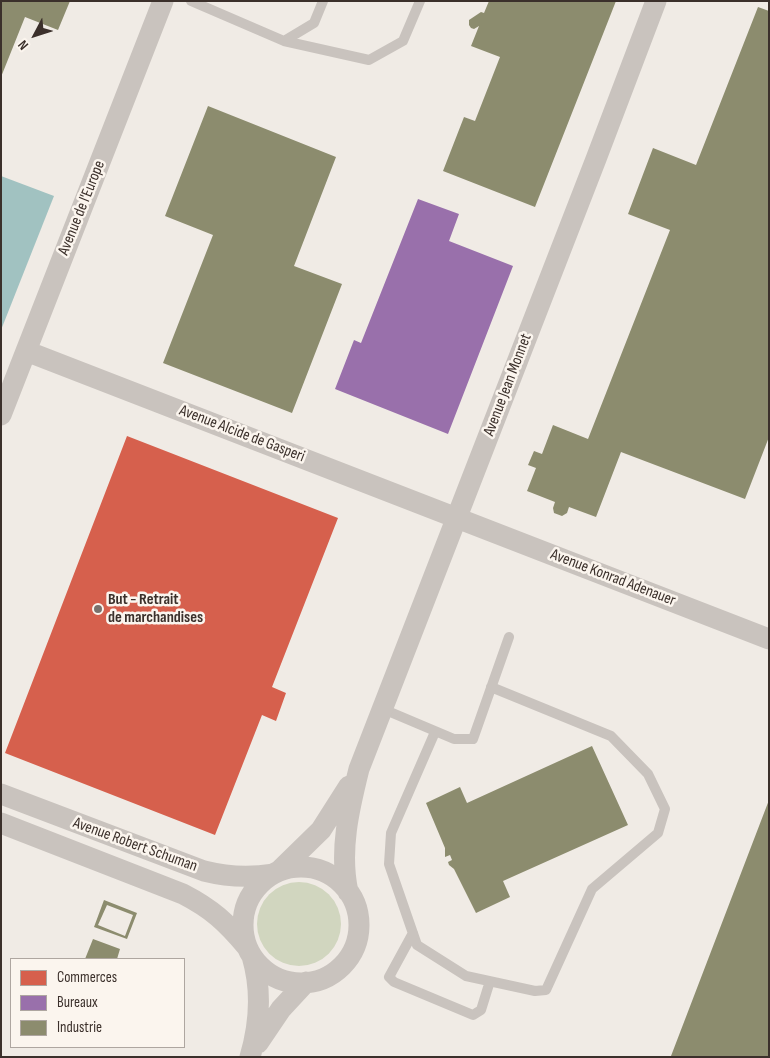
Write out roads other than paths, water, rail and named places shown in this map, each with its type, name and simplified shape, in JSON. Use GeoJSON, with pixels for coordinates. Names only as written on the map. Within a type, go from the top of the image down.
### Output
{"type":"FeatureCollection","features":[{"type":"Feature","properties":{"kind":"street","name":"Avenue de l'Europe"},"geometry":{"type":"LineString","coordinates":[[1,415],[163,1]]}},
{"type":"Feature","properties":{"kind":"street","name":"Avenue Jean Monnet"},"geometry":{"type":"LineString","coordinates":[[348,892],[345,877],[346,837],[351,804],[360,769],[656,1]]}},
{"type":"Feature","properties":{"kind":"street","name":"Avenue Alcide de Gasperi"},"geometry":{"type":"LineString","coordinates":[[26,351],[457,517]]}},
{"type":"Feature","properties":{"kind":"street","name":"Avenue Konrad Adenauer"},"geometry":{"type":"LineString","coordinates":[[457,517],[769,639]]}},
{"type":"Feature","properties":{"kind":"street","name":"Avenue Jean Monnet"},"geometry":{"type":"LineString","coordinates":[[276,873],[324,825],[360,769]]}},
{"type":"Feature","properties":{"kind":"street","name":"Avenue Robert Schuman"},"geometry":{"type":"LineString","coordinates":[[1,794],[204,871],[243,877],[276,873]]}},
{"type":"Feature","properties":{"kind":"street","name":"Avenue Robert Schuman"},"geometry":{"type":"LineString","coordinates":[[1,823],[183,894],[218,915],[250,951]]}},
{"type":"Feature","properties":{"kind":"street"},"geometry":{"type":"LineString","coordinates":[[250,951],[262,968],[276,977],[296,982],[321,979],[335,971],[352,952],[357,937],[358,921],[354,901],[333,877],[315,869],[299,867],[276,873],[257,887],[247,905],[243,926],[250,951],[257,976],[259,997],[257,1031],[250,1057]]}},
{"type":"Feature","properties":{"kind":"street"},"geometry":{"type":"LineString","coordinates":[[250,1057],[274,1018],[306,982]]}},
{"type":"Feature","properties":{"kind":"lane"},"geometry":{"type":"LineString","coordinates":[[191,1],[284,41],[369,60],[404,41],[420,1]]}},
{"type":"Feature","properties":{"kind":"lane"},"geometry":{"type":"LineString","coordinates":[[284,41],[314,23],[323,1]]}},
{"type":"Feature","properties":{"kind":"lane"},"geometry":{"type":"LineString","coordinates":[[383,709],[454,740],[472,738],[509,637]]}},
{"type":"Feature","properties":{"kind":"lane"},"geometry":{"type":"LineString","coordinates":[[435,732],[391,833],[389,864],[416,945],[466,976],[535,992],[546,990],[592,889],[658,833],[665,809],[648,774],[611,736],[491,687]]}},
{"type":"Feature","properties":{"kind":"lane"},"geometry":{"type":"LineString","coordinates":[[413,934],[389,978],[394,982],[473,1015],[481,1010],[490,981]]}},
{"type":"Feature","properties":{"kind":"water"},"geometry":{"type":"Polygon","coordinates":[[[1,176],[54,196],[1,330],[1,176]]]}},
{"type":"Feature","properties":{"kind":"place","name":"But - Retrait de marchandises"},"geometry":{"type":"Point","coordinates":[98,609]}}]}
